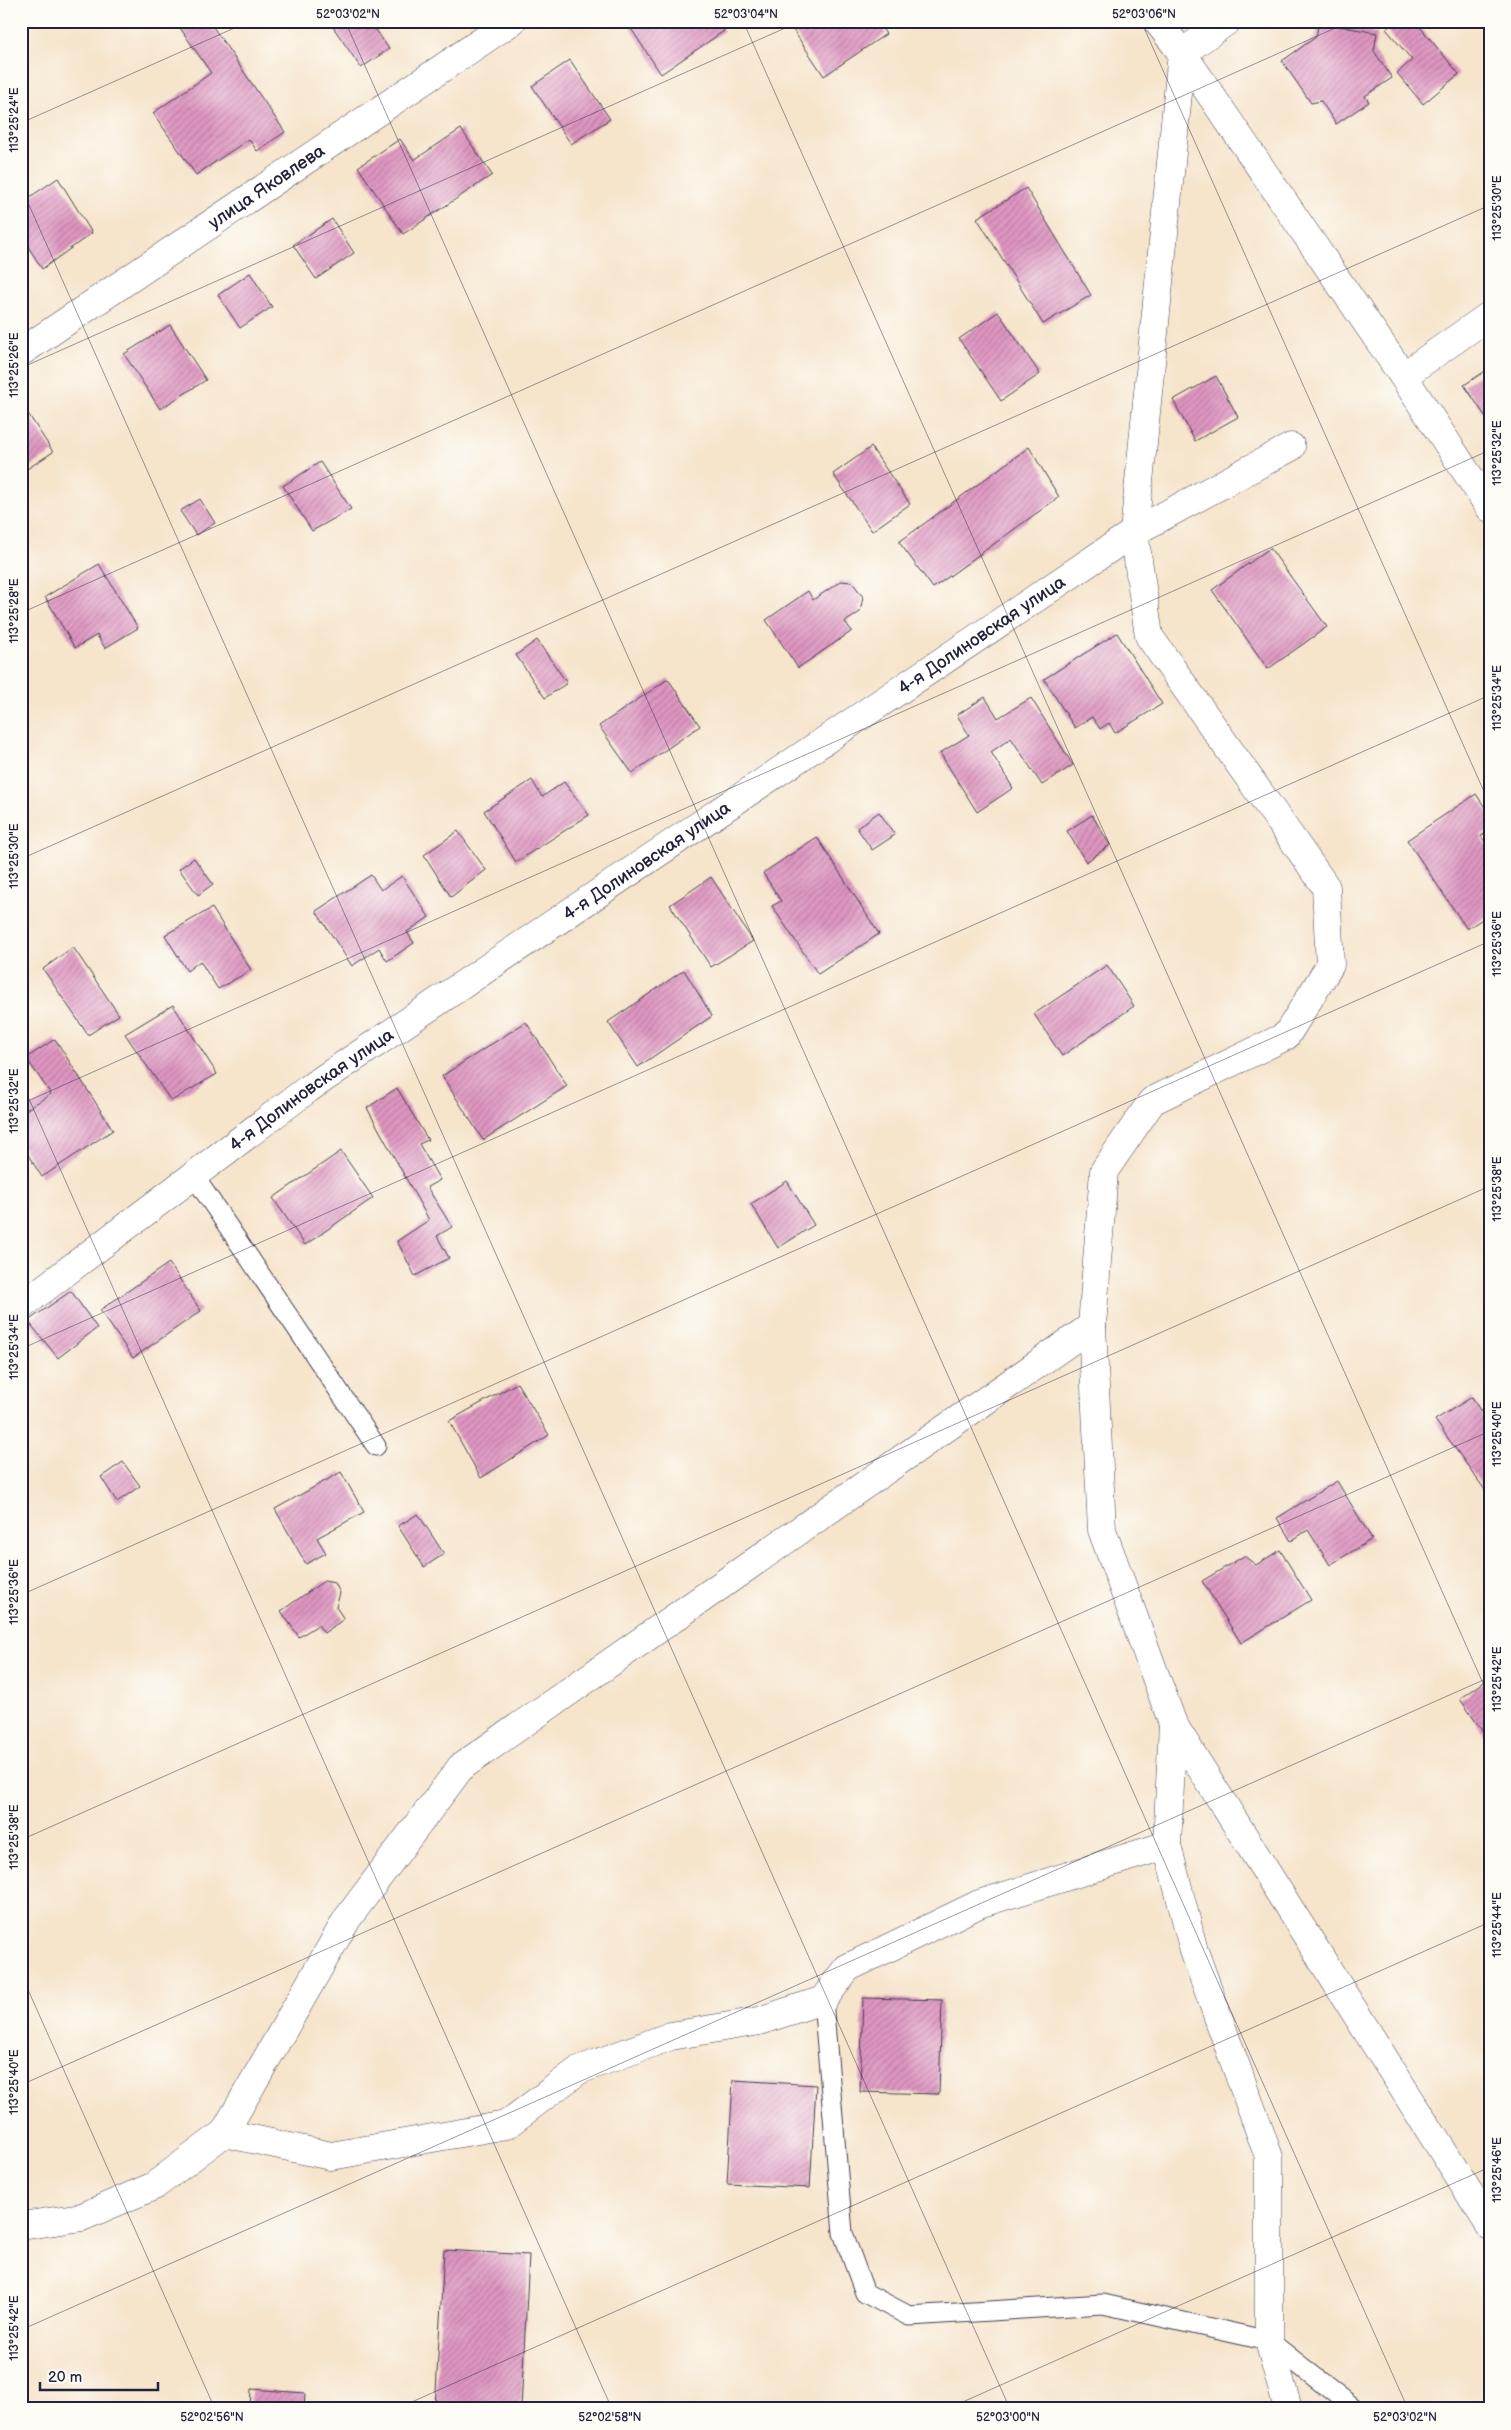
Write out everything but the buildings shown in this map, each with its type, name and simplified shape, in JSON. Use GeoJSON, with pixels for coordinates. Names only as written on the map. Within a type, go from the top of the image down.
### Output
{"type":"FeatureCollection","features":[{"type":"Feature","properties":{"kind":"street","name":"улица Яковлева"},"geometry":{"type":"LineString","coordinates":[[21,352],[512,21]]}},
{"type":"Feature","properties":{"kind":"street"},"geometry":{"type":"LineString","coordinates":[[1157,21],[1182,53],[1403,376],[1490,508]]}},
{"type":"Feature","properties":{"kind":"street"},"geometry":{"type":"LineString","coordinates":[[1227,21],[1182,53],[1134,532],[1149,636],[1326,887],[1330,965],[1286,1036],[1152,1101],[1104,1171],[1092,1326],[1102,1530],[1173,1724],[1490,2226]]}},
{"type":"Feature","properties":{"kind":"street"},"geometry":{"type":"LineString","coordinates":[[1403,376],[1490,315]]}},
{"type":"Feature","properties":{"kind":"street","name":"4-я Долиновская улица"},"geometry":{"type":"LineString","coordinates":[[21,1306],[308,1089],[1134,532],[1291,447]]}},
{"type":"Feature","properties":{"kind":"street"},"geometry":{"type":"LineString","coordinates":[[21,2226],[82,2217],[154,2186],[224,2133],[347,1919],[461,1767],[1092,1326]]}},
{"type":"Feature","properties":{"kind":"street"},"geometry":{"type":"LineString","coordinates":[[1173,1724],[1168,1845],[1194,1952],[1269,2157],[1269,2341],[1288,2409]]}},
{"type":"Feature","properties":{"kind":"street"},"geometry":{"type":"LineString","coordinates":[[224,2133],[332,2156],[506,2125],[579,2070],[671,2036],[759,2020],[824,2000],[847,1968],[980,1904],[1168,1845]]}},
{"type":"Feature","properties":{"kind":"lane"},"geometry":{"type":"LineString","coordinates":[[194,1176],[376,1446]]}},
{"type":"Feature","properties":{"kind":"lane"},"geometry":{"type":"LineString","coordinates":[[824,2000],[844,2234],[865,2293],[909,2316],[1104,2304],[1269,2341],[1355,2409]]}}]}
